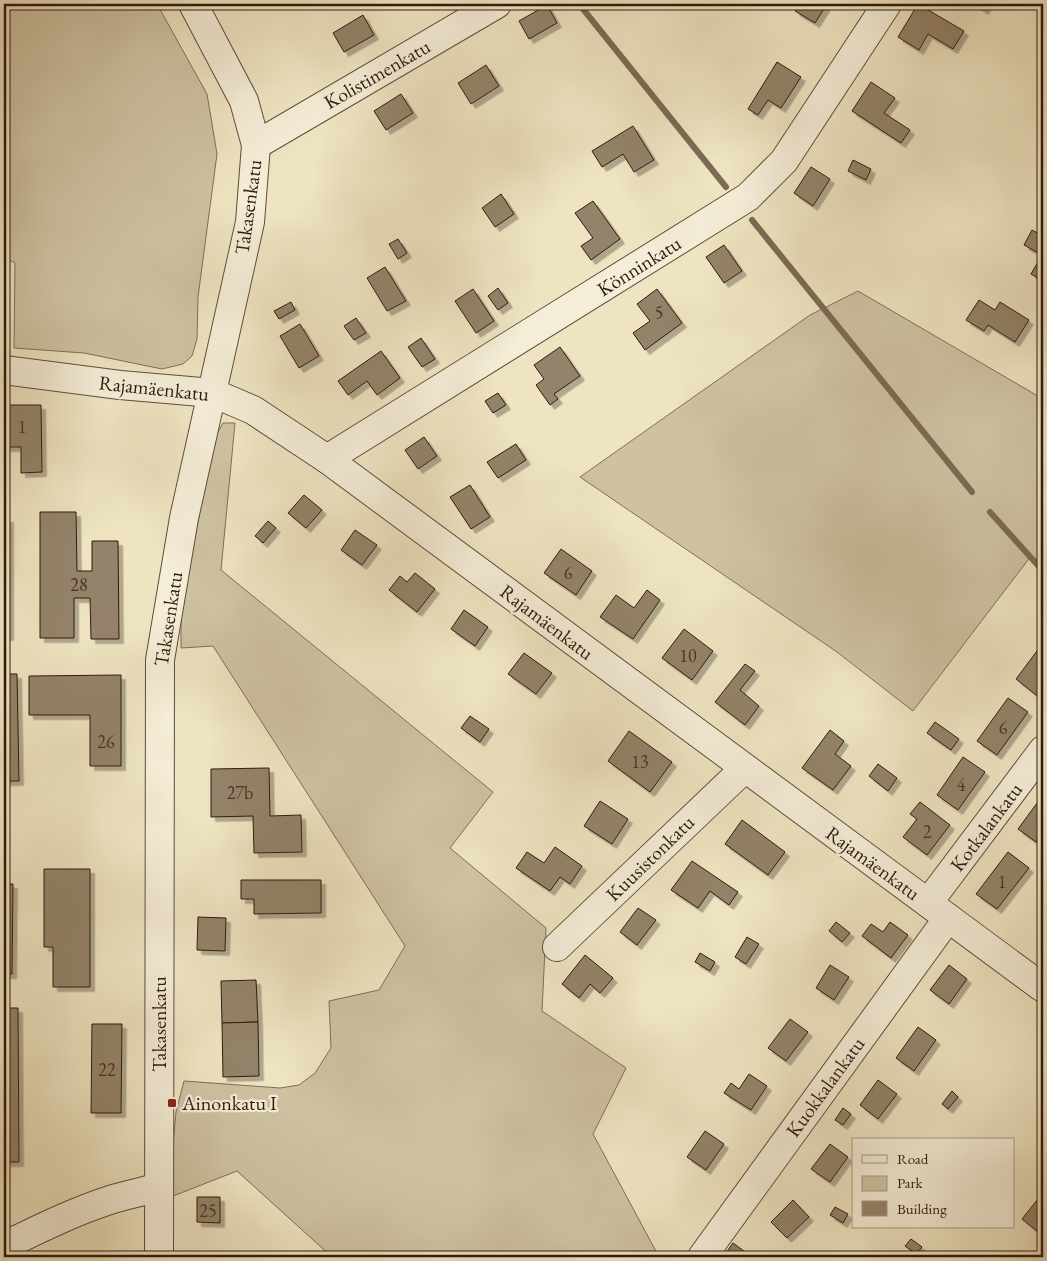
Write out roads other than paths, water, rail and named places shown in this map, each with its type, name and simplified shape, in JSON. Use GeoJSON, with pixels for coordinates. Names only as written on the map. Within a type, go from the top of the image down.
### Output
{"type":"FeatureCollection","features":[{"type":"Feature","properties":{"kind":"street","name":"Takasenkatu"},"geometry":{"type":"LineString","coordinates":[[159,1257],[160,660],[184,518],[213,393],[234,286],[250,222],[256,144],[244,101],[193,4]]}},
{"type":"Feature","properties":{"kind":"street","name":"Kolistimenkatu"},"geometry":{"type":"LineString","coordinates":[[256,144],[497,4]]}},
{"type":"Feature","properties":{"kind":"street","name":"Könninkatu"},"geometry":{"type":"LineString","coordinates":[[327,459],[748,197],[784,161],[886,4]]}},
{"type":"Feature","properties":{"kind":"street","name":"Rajamäenkatu"},"geometry":{"type":"LineString","coordinates":[[4,370],[120,385],[213,393],[253,410],[327,459],[744,769],[1043,988]]}},
{"type":"Feature","properties":{"kind":"street","name":"Kotkalankatu"},"geometry":{"type":"LineString","coordinates":[[938,911],[1043,750]]}},
{"type":"Feature","properties":{"kind":"street","name":"Kuusistonkatu"},"geometry":{"type":"LineString","coordinates":[[557,947],[744,769]]}},
{"type":"Feature","properties":{"kind":"street","name":"Kuokkalankatu"},"geometry":{"type":"LineString","coordinates":[[702,1257],[938,911]]}},
{"type":"Feature","properties":{"kind":"street"},"geometry":{"type":"LineString","coordinates":[[4,1246],[69,1215],[112,1199],[158,1187]]}},
{"type":"Feature","properties":{"kind":"waterway"},"geometry":{"type":"LineString","coordinates":[[579,4],[726,187]]}},
{"type":"Feature","properties":{"kind":"waterway"},"geometry":{"type":"LineString","coordinates":[[752,220],[972,492]]}},
{"type":"Feature","properties":{"kind":"waterway"},"geometry":{"type":"LineString","coordinates":[[990,512],[1043,571]]}},
{"type":"Feature","properties":{"kind":"place","name":"Ainonkatu I"},"geometry":{"type":"Point","coordinates":[172,1103]}}]}
